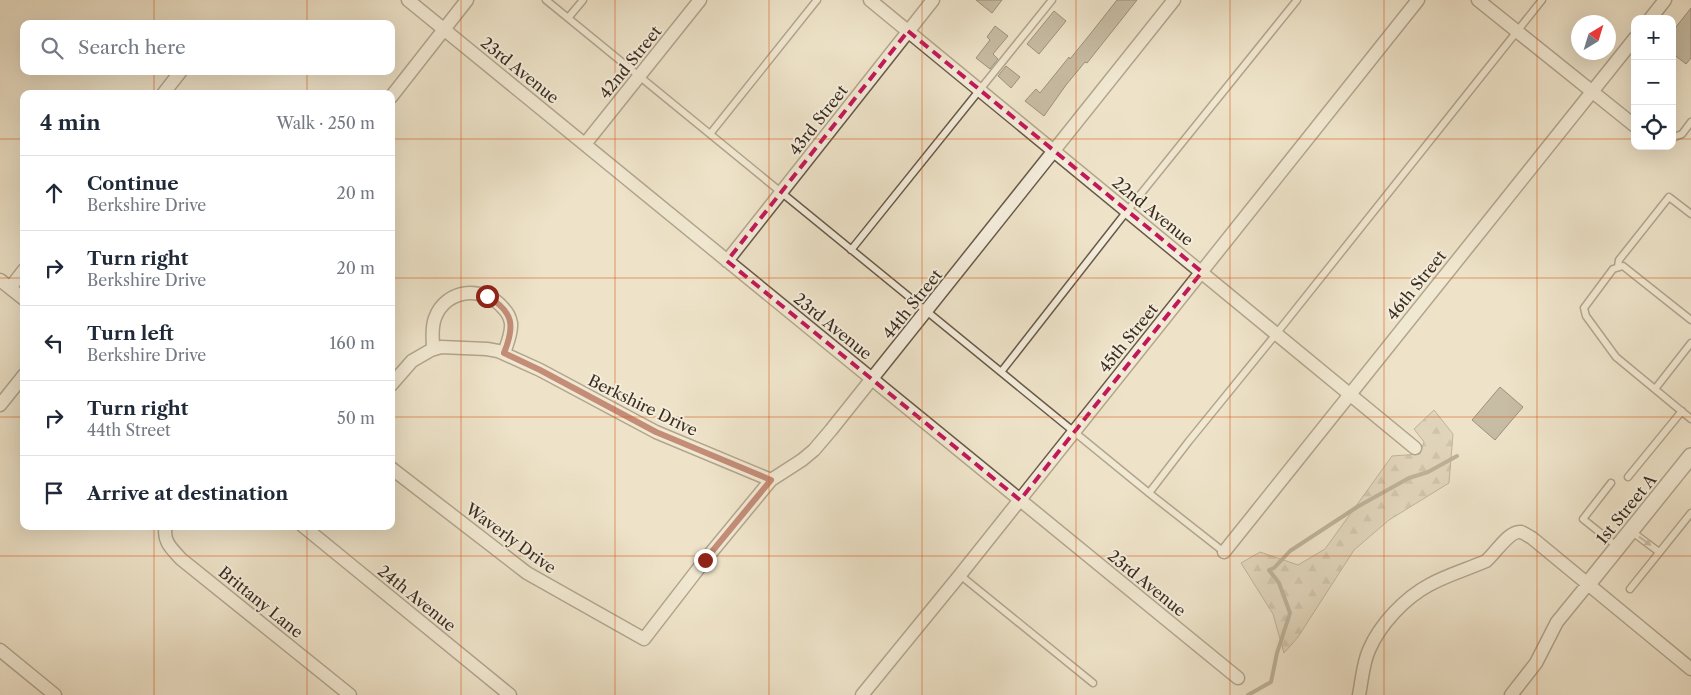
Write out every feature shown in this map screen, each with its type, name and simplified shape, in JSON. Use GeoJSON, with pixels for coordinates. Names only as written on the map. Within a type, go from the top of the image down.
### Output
{"type":"FeatureCollection","features":[{"type":"Feature","properties":{"kind":"street","name":"23rd Avenue"},"geometry":{"type":"LineString","coordinates":[[408,0],[1238,678]]}},
{"type":"Feature","properties":{"kind":"street"},"geometry":{"type":"LineString","coordinates":[[395,91],[467,0]]}},
{"type":"Feature","properties":{"kind":"street","name":"42nd Street"},"geometry":{"type":"LineString","coordinates":[[585,144],[700,0]]}},
{"type":"Feature","properties":{"kind":"street","name":"22nd Avenue"},"geometry":{"type":"LineString","coordinates":[[870,0],[1415,448]]}},
{"type":"Feature","properties":{"kind":"street","name":"43rd Street"},"geometry":{"type":"LineString","coordinates":[[727,261],[933,0]]}},
{"type":"Feature","properties":{"kind":"street","name":"44th Street"},"geometry":{"type":"LineString","coordinates":[[644,639],[711,552],[771,480],[814,450],[1174,0]]}},
{"type":"Feature","properties":{"kind":"street","name":"45th Street"},"geometry":{"type":"LineString","coordinates":[[862,695],[1020,500],[1418,0]]}},
{"type":"Feature","properties":{"kind":"street"},"geometry":{"type":"LineString","coordinates":[[1478,0],[1631,123]]}},
{"type":"Feature","properties":{"kind":"street"},"geometry":{"type":"LineString","coordinates":[[1653,15],[1665,0]]}},
{"type":"Feature","properties":{"kind":"street","name":"46th Street"},"geometry":{"type":"LineString","coordinates":[[1224,552],[1631,43]]}},
{"type":"Feature","properties":{"kind":"street"},"geometry":{"type":"LineString","coordinates":[[166,90],[177,75]]}},
{"type":"Feature","properties":{"kind":"street"},"geometry":{"type":"LineString","coordinates":[[20,273],[5,284],[20,296]]}},
{"type":"Feature","properties":{"kind":"street"},"geometry":{"type":"LineString","coordinates":[[433,349],[432,327],[440,308],[453,297],[464,293],[477,293],[496,301],[508,315],[511,322],[511,332],[504,353]]}},
{"type":"Feature","properties":{"kind":"street","name":"Berkshire Drive"},"geometry":{"type":"LineString","coordinates":[[395,380],[412,361],[433,349],[461,347],[487,349],[504,353],[540,370],[656,432],[771,480]]}},
{"type":"Feature","properties":{"kind":"street"},"geometry":{"type":"LineString","coordinates":[[0,405],[20,380]]}},
{"type":"Feature","properties":{"kind":"street","name":"1st Street A"},"geometry":{"type":"LineString","coordinates":[[1588,584],[1691,456]]}},
{"type":"Feature","properties":{"kind":"street","name":"Waverly Drive"},"geometry":{"type":"LineString","coordinates":[[395,471],[526,573],[644,639]]}},
{"type":"Feature","properties":{"kind":"street","name":"Brittany Lane"},"geometry":{"type":"LineString","coordinates":[[165,530],[166,542],[181,559],[350,695]]}},
{"type":"Feature","properties":{"kind":"street","name":"24th Avenue"},"geometry":{"type":"LineString","coordinates":[[308,530],[510,695]]}},
{"type":"Feature","properties":{"kind":"street"},"geometry":{"type":"LineString","coordinates":[[1359,695],[1369,651],[1383,627],[1403,605],[1430,584],[1486,561],[1493,556],[1505,540],[1516,532],[1522,532],[1532,538],[1691,669]]}},
{"type":"Feature","properties":{"kind":"street"},"geometry":{"type":"LineString","coordinates":[[1511,695],[1536,663],[1557,622],[1588,584]]}},
{"type":"Feature","properties":{"kind":"street"},"geometry":{"type":"LineString","coordinates":[[0,650],[56,695]]}},
{"type":"Feature","properties":{"kind":"lane"},"geometry":{"type":"LineString","coordinates":[[546,0],[926,312],[1224,552]]}},
{"type":"Feature","properties":{"kind":"lane"},"geometry":{"type":"LineString","coordinates":[[568,18],[583,0]]}},
{"type":"Feature","properties":{"kind":"lane"},"geometry":{"type":"LineString","coordinates":[[710,134],[816,0]]}},
{"type":"Feature","properties":{"kind":"lane"},"geometry":{"type":"LineString","coordinates":[[851,250],[1052,0]]}},
{"type":"Feature","properties":{"kind":"lane"},"geometry":{"type":"LineString","coordinates":[[1001,372],[1127,211],[1297,0]]}},
{"type":"Feature","properties":{"kind":"lane"},"geometry":{"type":"LineString","coordinates":[[1149,493],[1542,0]]}},
{"type":"Feature","properties":{"kind":"lane"},"geometry":{"type":"LineString","coordinates":[[1676,136],[1682,134],[1691,122]]}},
{"type":"Feature","properties":{"kind":"lane"},"geometry":{"type":"LineString","coordinates":[[1618,267],[1619,260],[1669,196],[1691,214]]}},
{"type":"Feature","properties":{"kind":"lane"},"geometry":{"type":"LineString","coordinates":[[1691,320],[1623,266],[1613,269],[1584,308],[1586,316],[1616,357],[1691,419]]}},
{"type":"Feature","properties":{"kind":"lane"},"geometry":{"type":"LineString","coordinates":[[1655,389],[1691,344]]}},
{"type":"Feature","properties":{"kind":"lane"},"geometry":{"type":"LineString","coordinates":[[1628,477],[1682,411]]}},
{"type":"Feature","properties":{"kind":"lane"},"geometry":{"type":"LineString","coordinates":[[1611,483],[1583,519],[1618,547]]}},
{"type":"Feature","properties":{"kind":"lane"},"geometry":{"type":"LineString","coordinates":[[1630,589],[1691,513]]}},
{"type":"Feature","properties":{"kind":"lane"},"geometry":{"type":"LineString","coordinates":[[1630,531],[1660,552]]}},
{"type":"Feature","properties":{"kind":"lane"},"geometry":{"type":"LineString","coordinates":[[960,575],[1093,683]]}},
{"type":"Feature","properties":{"kind":"highlighted area"},"geometry":{"type":"Polygon","coordinates":[[[908,31],[1202,272],[1020,500],[727,261],[908,31]]]}},
{"type":"Feature","properties":{"kind":"green space"},"geometry":{"type":"Polygon","coordinates":[[[1434,410],[1453,434],[1449,483],[1389,520],[1354,550],[1298,637],[1284,653],[1273,614],[1241,563],[1260,552],[1298,565],[1325,549],[1392,456],[1420,454],[1424,442],[1414,429],[1434,410]]]}},
{"type":"Feature","properties":{"kind":"building"},"geometry":{"type":"Polygon","coordinates":[[[976,0],[1002,0],[992,13],[976,0]]]}},
{"type":"Feature","properties":{"kind":"building"},"geometry":{"type":"Polygon","coordinates":[[[1117,0],[1137,0],[1087,63],[1085,62],[1066,85],[1044,116],[1025,101],[1036,89],[1040,93],[1117,0]]]}},
{"type":"Feature","properties":{"kind":"building"},"geometry":{"type":"Polygon","coordinates":[[[1691,8],[1691,58],[1686,64],[1676,56],[1676,27],[1691,8]]]}},
{"type":"Feature","properties":{"kind":"building"},"geometry":{"type":"Polygon","coordinates":[[[1054,11],[1066,21],[1039,54],[1027,44],[1054,11]]]}},
{"type":"Feature","properties":{"kind":"building"},"geometry":{"type":"Polygon","coordinates":[[[995,26],[1008,36],[993,54],[998,59],[990,69],[976,58],[990,40],[987,37],[995,26]]]}},
{"type":"Feature","properties":{"kind":"building"},"geometry":{"type":"Polygon","coordinates":[[[1006,66],[1020,77],[1011,88],[998,76],[1006,66]]]}},
{"type":"Feature","properties":{"kind":"building"},"geometry":{"type":"Polygon","coordinates":[[[1500,387],[1523,407],[1495,440],[1472,420],[1500,387]]]}},
{"type":"Feature","properties":{"kind":"waterway"},"geometry":{"type":"LineString","coordinates":[[1248,695],[1271,682],[1277,653],[1290,613],[1279,583],[1269,570],[1274,568],[1290,551],[1357,507],[1409,478],[1428,472],[1457,456]]}},
{"type":"Feature","properties":{"kind":"route"},"geometry":{"type":"LineString","coordinates":[[487,296],[502,306],[511,322],[511,332],[504,353],[540,370],[656,432],[771,480],[705,560]]}}]}
